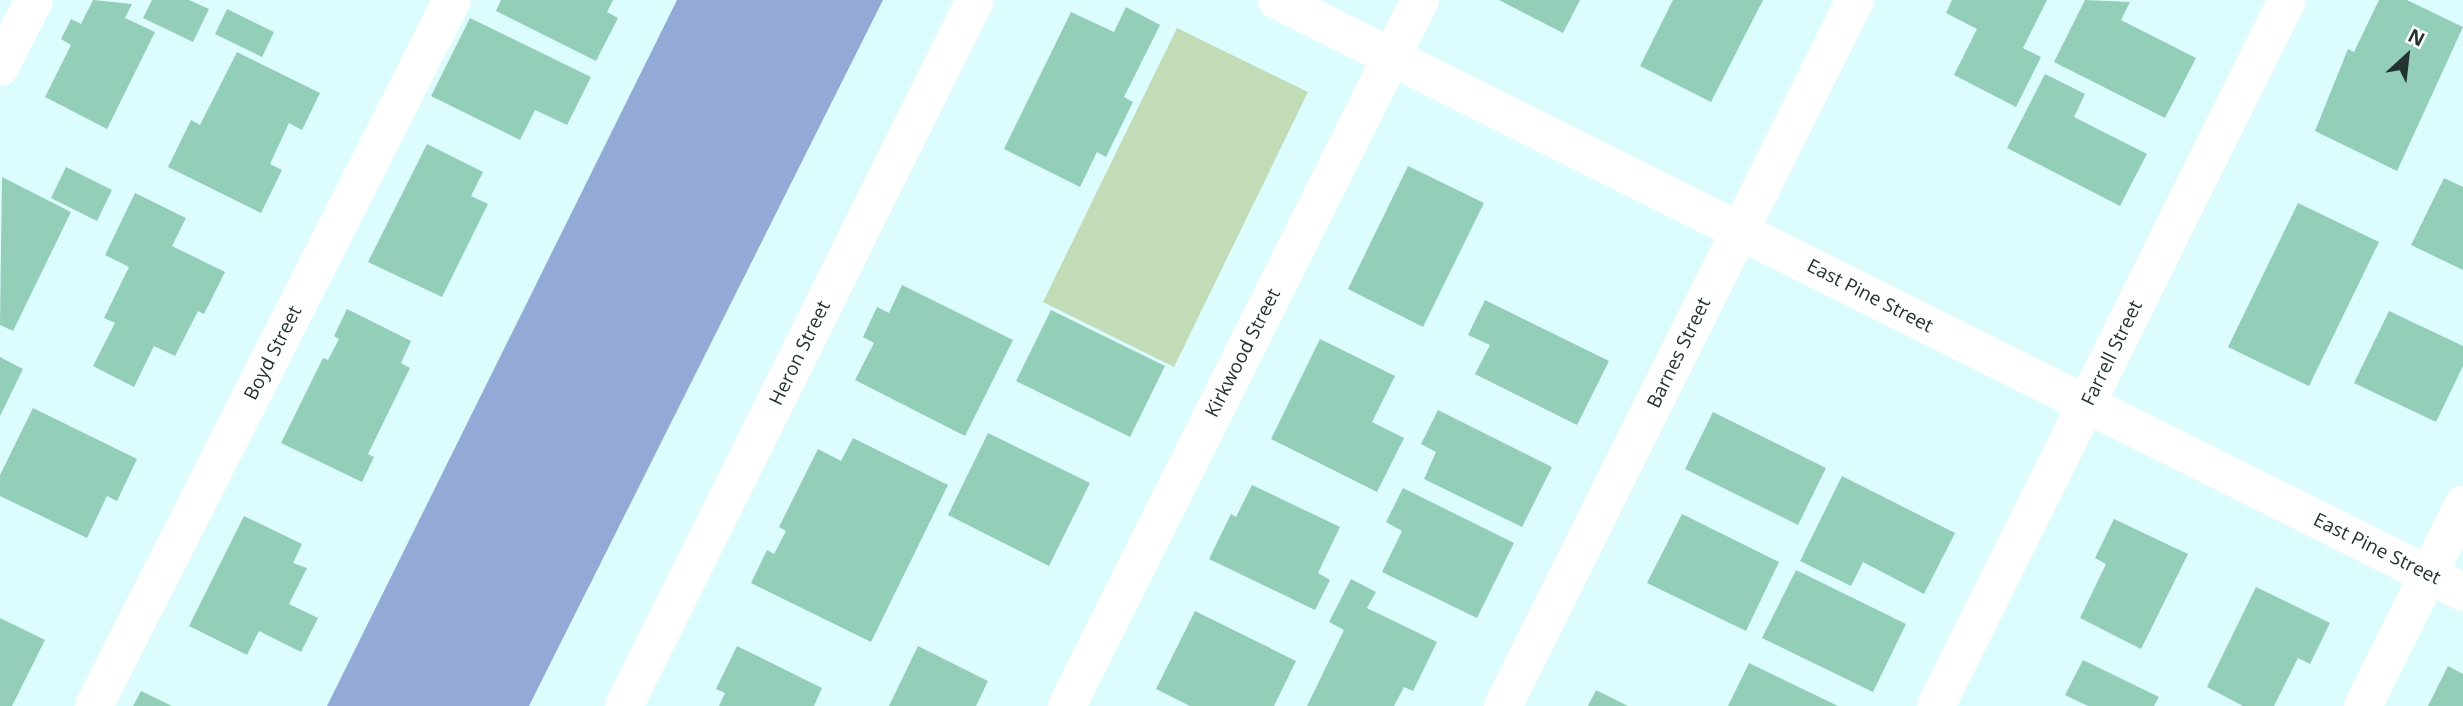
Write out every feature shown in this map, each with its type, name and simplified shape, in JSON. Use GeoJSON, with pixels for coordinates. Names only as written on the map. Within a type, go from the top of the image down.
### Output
{"type":"FeatureCollection","features":[{"type":"Feature","properties":{"kind":"street"},"geometry":{"type":"LineString","coordinates":[[0,67],[34,0]]}},
{"type":"Feature","properties":{"kind":"street","name":"Boyd Street"},"geometry":{"type":"LineString","coordinates":[[94,706],[452,0]]}},
{"type":"Feature","properties":{"kind":"street","name":"Heron Street"},"geometry":{"type":"LineString","coordinates":[[624,706],[975,0]]}},
{"type":"Feature","properties":{"kind":"street","name":"East Pine Street"},"geometry":{"type":"LineString","coordinates":[[1277,0],[2463,592]]}},
{"type":"Feature","properties":{"kind":"street","name":"Kirkwood Street"},"geometry":{"type":"LineString","coordinates":[[1067,706],[1419,0]]}},
{"type":"Feature","properties":{"kind":"street","name":"Barnes Street"},"geometry":{"type":"LineString","coordinates":[[1503,706],[1855,0]]}},
{"type":"Feature","properties":{"kind":"street","name":"Farrell Street"},"geometry":{"type":"LineString","coordinates":[[1936,706],[2287,0]]}},
{"type":"Feature","properties":{"kind":"street"},"geometry":{"type":"LineString","coordinates":[[2364,706],[2463,505]]}},
{"type":"Feature","properties":{"kind":"green space"},"geometry":{"type":"Polygon","coordinates":[[[1177,28],[1308,92],[1174,367],[1043,302],[1177,28]]]}},
{"type":"Feature","properties":{"kind":"water"},"geometry":{"type":"Polygon","coordinates":[[[677,0],[883,0],[529,706],[327,706],[677,0]]]}},
{"type":"Feature","properties":{"kind":"building"},"geometry":{"type":"Polygon","coordinates":[[[93,0],[132,4],[125,18],[155,32],[107,129],[45,97],[71,45],[61,39],[71,19],[81,24],[93,0]]]}},
{"type":"Feature","properties":{"kind":"building"},"geometry":{"type":"Polygon","coordinates":[[[152,0],[189,0],[209,9],[193,42],[143,18],[152,0]]]}},
{"type":"Feature","properties":{"kind":"building"},"geometry":{"type":"Polygon","coordinates":[[[501,0],[613,0],[607,12],[618,18],[596,61],[496,11],[501,0]]]}},
{"type":"Feature","properties":{"kind":"building"},"geometry":{"type":"Polygon","coordinates":[[[1499,0],[1580,0],[1563,33],[1499,0]]]}},
{"type":"Feature","properties":{"kind":"building"},"geometry":{"type":"Polygon","coordinates":[[[1673,0],[1763,0],[1711,102],[1640,66],[1673,0]]]}},
{"type":"Feature","properties":{"kind":"building"},"geometry":{"type":"Polygon","coordinates":[[[1952,0],[2047,0],[2023,48],[2041,57],[2016,107],[1954,75],[1977,29],[1946,13],[1952,0]]]}},
{"type":"Feature","properties":{"kind":"building"},"geometry":{"type":"Polygon","coordinates":[[[2085,0],[2130,2],[2121,20],[2196,58],[2165,118],[2054,62],[2085,0]]]}},
{"type":"Feature","properties":{"kind":"building"},"geometry":{"type":"Polygon","coordinates":[[[2379,0],[2407,0],[2463,27],[2397,171],[2315,131],[2348,49],[2354,52],[2379,0]]]}},
{"type":"Feature","properties":{"kind":"building"},"geometry":{"type":"Polygon","coordinates":[[[1126,7],[1160,25],[1124,97],[1133,102],[1106,157],[1097,152],[1080,187],[1004,149],[1071,12],[1114,32],[1126,7]]]}},
{"type":"Feature","properties":{"kind":"building"},"geometry":{"type":"Polygon","coordinates":[[[227,9],[274,32],[262,57],[215,34],[227,9]]]}},
{"type":"Feature","properties":{"kind":"building"},"geometry":{"type":"Polygon","coordinates":[[[470,18],[591,77],[567,125],[535,110],[520,140],[431,96],[470,18]]]}},
{"type":"Feature","properties":{"kind":"building"},"geometry":{"type":"Polygon","coordinates":[[[237,52],[320,93],[302,130],[289,123],[270,164],[282,170],[261,213],[168,167],[191,120],[200,125],[237,52]]]}},
{"type":"Feature","properties":{"kind":"building"},"geometry":{"type":"Polygon","coordinates":[[[2045,74],[2085,94],[2074,117],[2147,154],[2120,206],[2007,148],[2045,74]]]}},
{"type":"Feature","properties":{"kind":"building"},"geometry":{"type":"Polygon","coordinates":[[[427,144],[483,172],[471,196],[488,204],[442,297],[368,262],[427,144]]]}},
{"type":"Feature","properties":{"kind":"building"},"geometry":{"type":"Polygon","coordinates":[[[1408,166],[1484,203],[1423,327],[1348,289],[1408,166]]]}},
{"type":"Feature","properties":{"kind":"building"},"geometry":{"type":"Polygon","coordinates":[[[66,167],[112,190],[97,221],[51,198],[66,167]]]}},
{"type":"Feature","properties":{"kind":"building"},"geometry":{"type":"Polygon","coordinates":[[[2,177],[71,212],[13,331],[0,325],[2,177]]]}},
{"type":"Feature","properties":{"kind":"building"},"geometry":{"type":"Polygon","coordinates":[[[2444,178],[2463,187],[2463,270],[2411,245],[2444,178]]]}},
{"type":"Feature","properties":{"kind":"building"},"geometry":{"type":"Polygon","coordinates":[[[135,193],[186,218],[172,246],[225,272],[204,314],[198,311],[175,356],[154,346],[134,387],[93,366],[115,323],[104,318],[129,267],[105,255],[135,193]]]}},
{"type":"Feature","properties":{"kind":"building"},"geometry":{"type":"Polygon","coordinates":[[[2298,203],[2379,242],[2309,386],[2228,347],[2298,203]]]}},
{"type":"Feature","properties":{"kind":"building"},"geometry":{"type":"Polygon","coordinates":[[[902,285],[1013,340],[965,436],[855,380],[874,343],[863,337],[877,307],[889,313],[902,285]]]}},
{"type":"Feature","properties":{"kind":"building"},"geometry":{"type":"Polygon","coordinates":[[[1485,300],[1609,361],[1577,425],[1475,374],[1490,345],[1468,335],[1485,300]]]}},
{"type":"Feature","properties":{"kind":"building"},"geometry":{"type":"Polygon","coordinates":[[[347,309],[411,341],[401,363],[410,368],[368,454],[374,457],[362,482],[281,443],[323,358],[328,360],[339,339],[334,336],[347,309]]]}},
{"type":"Feature","properties":{"kind":"building"},"geometry":{"type":"Polygon","coordinates":[[[1051,310],[1165,366],[1130,437],[1016,381],[1051,310]]]}},
{"type":"Feature","properties":{"kind":"building"},"geometry":{"type":"Polygon","coordinates":[[[2389,311],[2463,346],[2463,366],[2436,422],[2354,383],[2389,311]]]}},
{"type":"Feature","properties":{"kind":"building"},"geometry":{"type":"Polygon","coordinates":[[[1320,339],[1395,376],[1372,422],[1404,438],[1377,492],[1271,439],[1320,339]]]}},
{"type":"Feature","properties":{"kind":"building"},"geometry":{"type":"Polygon","coordinates":[[[0,357],[23,369],[0,416],[0,357]]]}},
{"type":"Feature","properties":{"kind":"building"},"geometry":{"type":"Polygon","coordinates":[[[33,408],[137,459],[117,501],[107,496],[87,538],[0,496],[0,475],[33,408]]]}},
{"type":"Feature","properties":{"kind":"building"},"geometry":{"type":"Polygon","coordinates":[[[1438,410],[1552,467],[1522,527],[1424,479],[1436,452],[1421,444],[1438,410]]]}},
{"type":"Feature","properties":{"kind":"building"},"geometry":{"type":"Polygon","coordinates":[[[1713,412],[1826,468],[1798,525],[1685,469],[1713,412]]]}},
{"type":"Feature","properties":{"kind":"building"},"geometry":{"type":"Polygon","coordinates":[[[988,433],[1090,483],[1049,566],[948,515],[988,433]]]}},
{"type":"Feature","properties":{"kind":"building"},"geometry":{"type":"Polygon","coordinates":[[[853,438],[948,485],[871,642],[751,583],[767,550],[774,554],[786,531],[779,527],[818,449],[841,461],[853,438]]]}},
{"type":"Feature","properties":{"kind":"building"},"geometry":{"type":"Polygon","coordinates":[[[1842,476],[1955,533],[1924,594],[1863,562],[1851,586],[1800,561],[1842,476]]]}},
{"type":"Feature","properties":{"kind":"building"},"geometry":{"type":"Polygon","coordinates":[[[1252,485],[1340,527],[1318,573],[1330,580],[1315,610],[1209,559],[1231,514],[1236,517],[1252,485]]]}},
{"type":"Feature","properties":{"kind":"building"},"geometry":{"type":"Polygon","coordinates":[[[1403,488],[1514,543],[1477,618],[1382,572],[1402,531],[1386,522],[1403,488]]]}},
{"type":"Feature","properties":{"kind":"building"},"geometry":{"type":"Polygon","coordinates":[[[1682,514],[1779,562],[1746,631],[1647,583],[1682,514]]]}},
{"type":"Feature","properties":{"kind":"building"},"geometry":{"type":"Polygon","coordinates":[[[244,516],[302,544],[293,563],[307,568],[289,604],[318,618],[301,652],[259,631],[247,655],[189,626],[244,516]]]}},
{"type":"Feature","properties":{"kind":"building"},"geometry":{"type":"Polygon","coordinates":[[[2114,519],[2188,554],[2141,649],[2080,618],[2106,564],[2095,558],[2114,519]]]}},
{"type":"Feature","properties":{"kind":"building"},"geometry":{"type":"Polygon","coordinates":[[[1796,570],[1906,624],[1873,692],[1762,638],[1796,570]]]}},
{"type":"Feature","properties":{"kind":"building"},"geometry":{"type":"Polygon","coordinates":[[[1351,579],[1376,592],[1367,608],[1437,642],[1413,691],[1404,687],[1394,706],[1307,706],[1344,630],[1329,622],[1351,579]]]}},
{"type":"Feature","properties":{"kind":"building"},"geometry":{"type":"Polygon","coordinates":[[[2256,587],[2330,623],[2310,664],[2298,658],[2274,706],[2243,706],[2207,687],[2256,587]]]}},
{"type":"Feature","properties":{"kind":"building"},"geometry":{"type":"Polygon","coordinates":[[[1195,611],[1296,661],[1274,706],[1190,706],[1156,689],[1195,611]]]}},
{"type":"Feature","properties":{"kind":"building"},"geometry":{"type":"Polygon","coordinates":[[[0,618],[45,640],[12,706],[0,706],[0,618]]]}},
{"type":"Feature","properties":{"kind":"building"},"geometry":{"type":"Polygon","coordinates":[[[737,646],[822,688],[814,706],[719,706],[725,693],[716,689],[737,646]]]}},
{"type":"Feature","properties":{"kind":"building"},"geometry":{"type":"Polygon","coordinates":[[[918,646],[988,681],[976,706],[889,706],[918,646]]]}},
{"type":"Feature","properties":{"kind":"building"},"geometry":{"type":"Polygon","coordinates":[[[2083,660],[2159,697],[2154,706],[2088,706],[2065,695],[2083,660]]]}},
{"type":"Feature","properties":{"kind":"building"},"geometry":{"type":"Polygon","coordinates":[[[1749,663],[1838,706],[1728,706],[1749,663]]]}},
{"type":"Feature","properties":{"kind":"building"},"geometry":{"type":"Polygon","coordinates":[[[2448,666],[2463,674],[2463,706],[2428,706],[2448,666]]]}},
{"type":"Feature","properties":{"kind":"building"},"geometry":{"type":"Polygon","coordinates":[[[1596,690],[1628,706],[1588,706],[1596,690]]]}},
{"type":"Feature","properties":{"kind":"building"},"geometry":{"type":"Polygon","coordinates":[[[141,691],[172,706],[133,706],[141,691]]]}}]}
